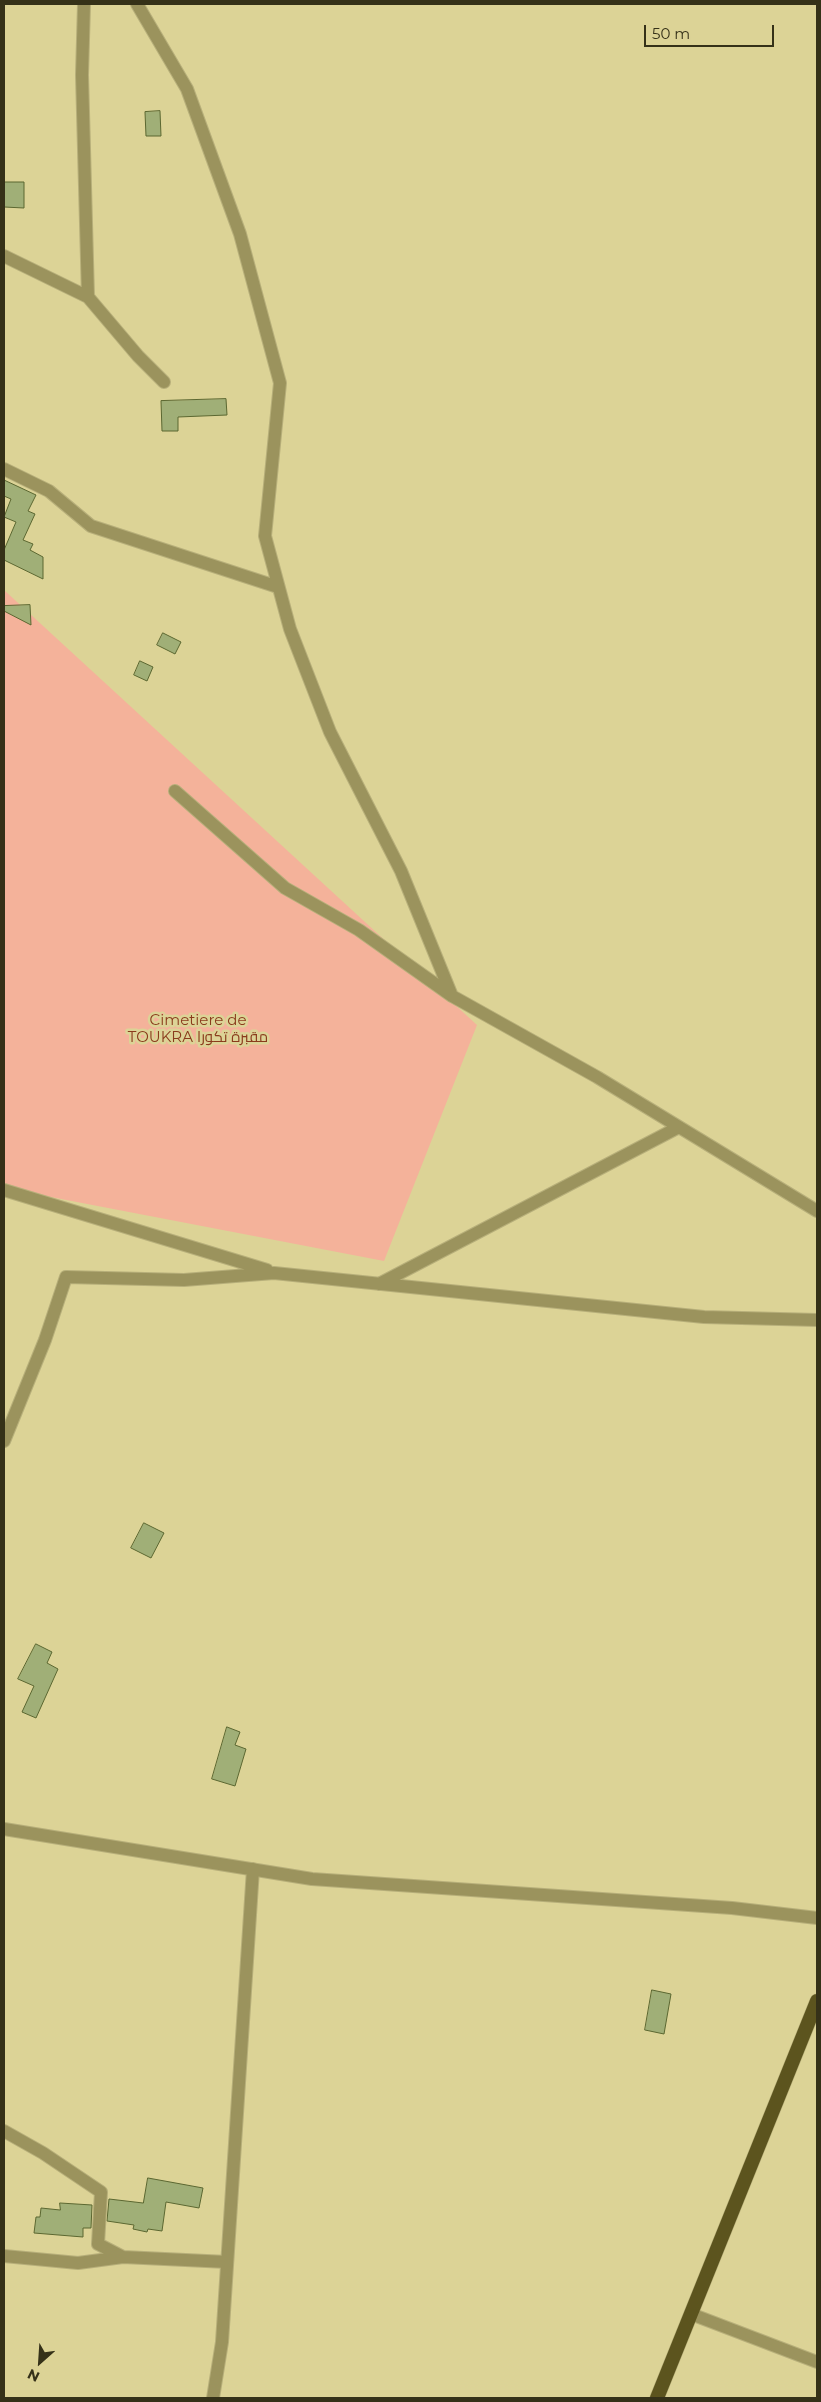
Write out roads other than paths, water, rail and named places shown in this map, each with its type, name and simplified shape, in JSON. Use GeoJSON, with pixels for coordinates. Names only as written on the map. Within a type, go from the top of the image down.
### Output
{"type":"FeatureCollection","features":[{"type":"Feature","properties":{"kind":"highway"},"geometry":{"type":"LineString","coordinates":[[657,2398],[817,2002]]}},
{"type":"Feature","properties":{"kind":"street"},"geometry":{"type":"LineString","coordinates":[[84,4],[82,75],[88,297]]}},
{"type":"Feature","properties":{"kind":"street"},"geometry":{"type":"LineString","coordinates":[[137,4],[187,89],[240,234],[280,383],[265,536],[290,629],[330,732],[401,871],[452,996]]}},
{"type":"Feature","properties":{"kind":"street"},"geometry":{"type":"LineString","coordinates":[[4,256],[88,297],[138,356],[164,382]]}},
{"type":"Feature","properties":{"kind":"street"},"geometry":{"type":"LineString","coordinates":[[4,468],[49,491],[91,526],[278,587]]}},
{"type":"Feature","properties":{"kind":"street"},"geometry":{"type":"LineString","coordinates":[[175,790],[285,888],[359,930],[452,996],[597,1077],[817,1211]]}},
{"type":"Feature","properties":{"kind":"street"},"geometry":{"type":"LineString","coordinates":[[379,1284],[680,1127]]}},
{"type":"Feature","properties":{"kind":"street"},"geometry":{"type":"LineString","coordinates":[[4,1190],[274,1273]]}},
{"type":"Feature","properties":{"kind":"street"},"geometry":{"type":"LineString","coordinates":[[4,1441],[45,1340],[66,1278],[184,1280],[274,1273],[704,1317],[817,1320]]}},
{"type":"Feature","properties":{"kind":"street"},"geometry":{"type":"LineString","coordinates":[[4,1829],[312,1879],[732,1908],[817,1918]]}},
{"type":"Feature","properties":{"kind":"street"},"geometry":{"type":"LineString","coordinates":[[213,2398],[222,2342],[253,1869]]}},
{"type":"Feature","properties":{"kind":"street"},"geometry":{"type":"LineString","coordinates":[[4,2131],[43,2152],[101,2192],[98,2244],[124,2257]]}},
{"type":"Feature","properties":{"kind":"street"},"geometry":{"type":"LineString","coordinates":[[4,2256],[78,2263],[124,2257],[227,2262]]}},
{"type":"Feature","properties":{"kind":"street"},"geometry":{"type":"LineString","coordinates":[[691,2314],[817,2362]]}},
{"type":"Feature","properties":{"kind":"park label","name":"Cimetiere de TOUKRA مقبرة تكورا"},"geometry":{"type":"Point","coordinates":[198,1030]}}]}
